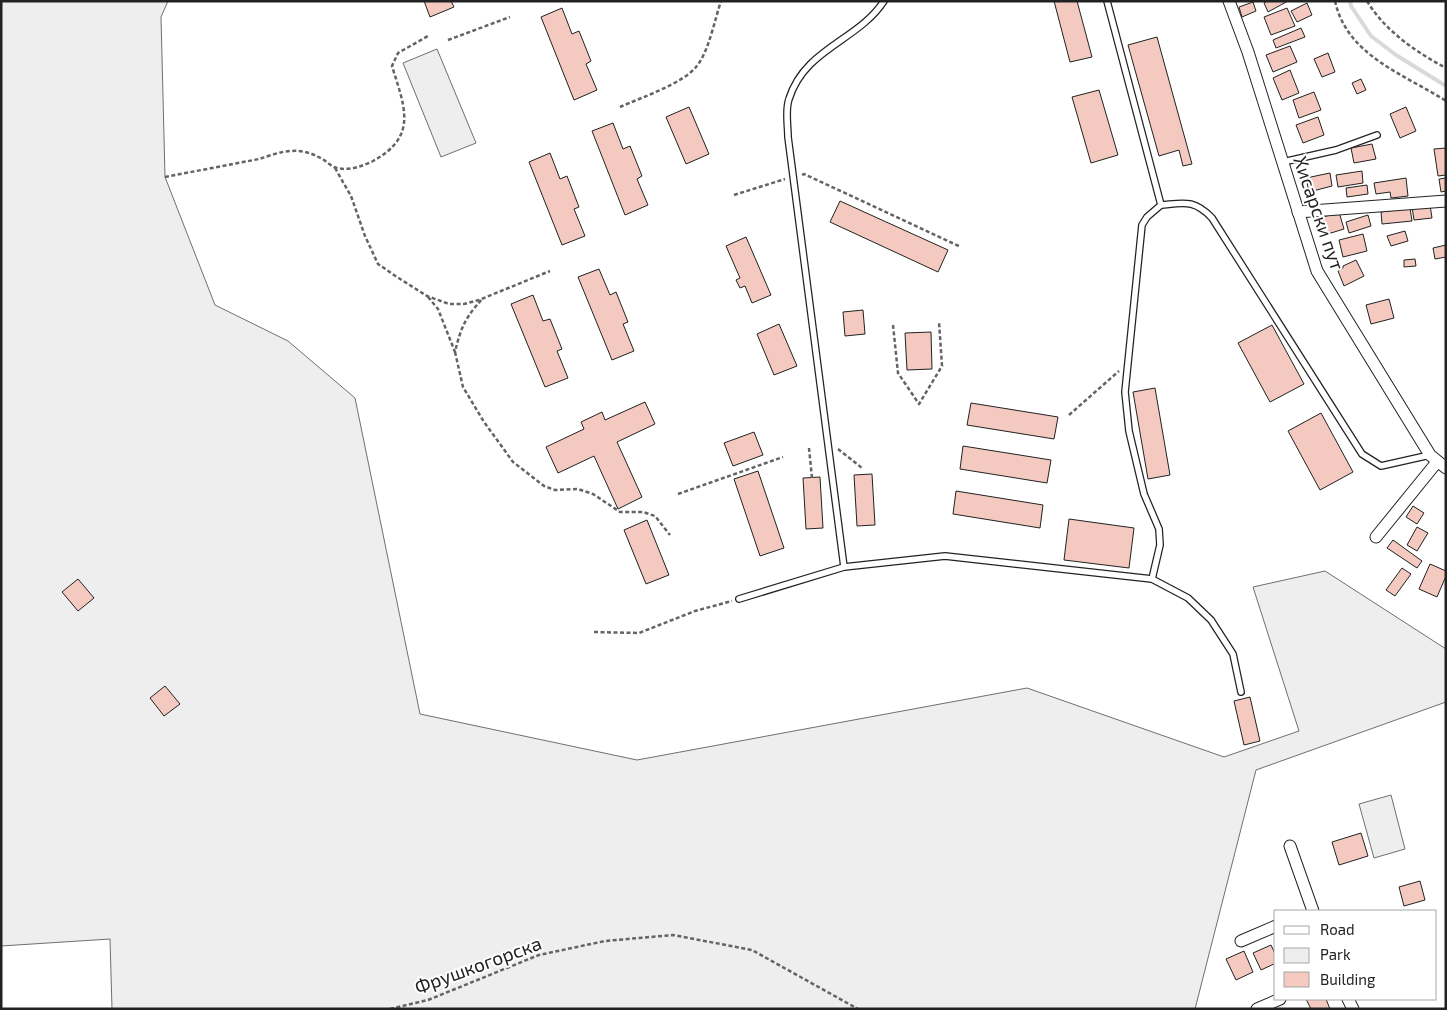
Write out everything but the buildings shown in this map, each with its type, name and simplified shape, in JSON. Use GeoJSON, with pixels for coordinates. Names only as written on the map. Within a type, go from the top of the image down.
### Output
{"type":"FeatureCollection","features":[{"type":"Feature","properties":{"kind":"street","name":"Хисарски пут"},"geometry":{"type":"LineString","coordinates":[[1229,1],[1248,52],[1317,271],[1438,462]]}},
{"type":"Feature","properties":{"kind":"street"},"geometry":{"type":"LineString","coordinates":[[1298,212],[1446,201]]}},
{"type":"Feature","properties":{"kind":"street"},"geometry":{"type":"LineString","coordinates":[[1376,537],[1438,462]]}},
{"type":"Feature","properties":{"kind":"street"},"geometry":{"type":"LineString","coordinates":[[1290,846],[1312,910]]}},
{"type":"Feature","properties":{"kind":"street"},"geometry":{"type":"LineString","coordinates":[[1241,941],[1274,927]]}},
{"type":"Feature","properties":{"kind":"street"},"geometry":{"type":"LineString","coordinates":[[1257,1009],[1278,1000]]}},
{"type":"Feature","properties":{"kind":"lane"},"geometry":{"type":"LineString","coordinates":[[844,567],[788,137],[788,100],[802,72],[824,51],[863,24],[880,8],[884,1]]}},
{"type":"Feature","properties":{"kind":"lane"},"geometry":{"type":"LineString","coordinates":[[1107,1],[1161,205]]}},
{"type":"Feature","properties":{"kind":"lane"},"geometry":{"type":"LineString","coordinates":[[1283,162],[1336,150],[1378,135]]}},
{"type":"Feature","properties":{"kind":"lane"},"geometry":{"type":"LineString","coordinates":[[1152,580],[1160,545],[1159,529],[1144,494],[1129,432],[1125,392],[1142,225],[1147,217],[1161,205],[1190,203],[1202,207],[1212,218],[1362,454],[1381,466],[1438,462]]}},
{"type":"Feature","properties":{"kind":"lane"},"geometry":{"type":"LineString","coordinates":[[739,599],[844,567],[946,556],[1152,580],[1188,598],[1211,620],[1233,654],[1241,692]]}},
{"type":"Feature","properties":{"kind":"path"},"geometry":{"type":"LineString","coordinates":[[620,107],[686,77],[697,66],[709,41],[721,1]]}},
{"type":"Feature","properties":{"kind":"path"},"geometry":{"type":"LineString","coordinates":[[1335,1],[1342,24],[1361,46],[1386,66],[1446,101]]}},
{"type":"Feature","properties":{"kind":"path"},"geometry":{"type":"LineString","coordinates":[[1367,1],[1379,18],[1400,38],[1446,68]]}},
{"type":"Feature","properties":{"kind":"path"},"geometry":{"type":"LineString","coordinates":[[448,40],[510,16]]}},
{"type":"Feature","properties":{"kind":"path"},"geometry":{"type":"LineString","coordinates":[[335,168],[350,169],[371,162],[389,152],[401,136],[406,120],[392,66],[398,53],[428,36]]}},
{"type":"Feature","properties":{"kind":"path"},"geometry":{"type":"LineString","coordinates":[[165,177],[272,156],[290,150],[304,151],[319,157],[335,168],[351,196],[365,236],[378,264],[428,296],[449,304],[464,304],[550,271]]}},
{"type":"Feature","properties":{"kind":"path"},"geometry":{"type":"LineString","coordinates":[[734,195],[804,174],[961,247]]}},
{"type":"Feature","properties":{"kind":"path"},"geometry":{"type":"LineString","coordinates":[[428,296],[438,309],[455,352],[463,387],[484,422],[513,462],[544,486],[555,490],[578,489],[593,494],[620,512],[643,512],[655,516],[670,536]]}},
{"type":"Feature","properties":{"kind":"path"},"geometry":{"type":"LineString","coordinates":[[455,352],[460,329],[470,312],[483,298]]}},
{"type":"Feature","properties":{"kind":"path"},"geometry":{"type":"LineString","coordinates":[[893,325],[898,373],[919,404],[942,366],[939,322]]}},
{"type":"Feature","properties":{"kind":"path"},"geometry":{"type":"LineString","coordinates":[[1069,415],[1128,363]]}},
{"type":"Feature","properties":{"kind":"path"},"geometry":{"type":"LineString","coordinates":[[828,441],[862,468]]}},
{"type":"Feature","properties":{"kind":"path"},"geometry":{"type":"LineString","coordinates":[[809,448],[812,478]]}},
{"type":"Feature","properties":{"kind":"path"},"geometry":{"type":"LineString","coordinates":[[678,494],[783,457]]}},
{"type":"Feature","properties":{"kind":"path"},"geometry":{"type":"LineString","coordinates":[[594,632],[639,633],[695,610],[739,599]]}},
{"type":"Feature","properties":{"kind":"path","name":"Фрушкогорска"},"geometry":{"type":"LineString","coordinates":[[390,1009],[428,1000],[539,955],[605,941],[673,935],[752,950],[858,1009]]}},
{"type":"Feature","properties":{"kind":"green space"},"geometry":{"type":"Polygon","coordinates":[[[1,1],[168,1],[161,17],[165,177],[215,305],[288,341],[355,398],[420,714],[637,760],[1027,688],[1224,757],[1299,731],[1253,587],[1325,571],[1446,649],[1446,702],[1256,770],[1195,1009],[112,1009],[110,939],[1,946],[1,1]]]}},
{"type":"Feature","properties":{"kind":"green space"},"geometry":{"type":"Polygon","coordinates":[[[437,49],[476,143],[441,157],[403,63],[437,49]]]}},
{"type":"Feature","properties":{"kind":"green space"},"geometry":{"type":"Polygon","coordinates":[[[1391,795],[1405,849],[1374,858],[1359,804],[1391,795]]]}},
{"type":"Feature","properties":{"kind":"waterway"},"geometry":{"type":"LineString","coordinates":[[1350,1],[1351,6],[1371,36],[1396,55],[1446,86]]}}]}
